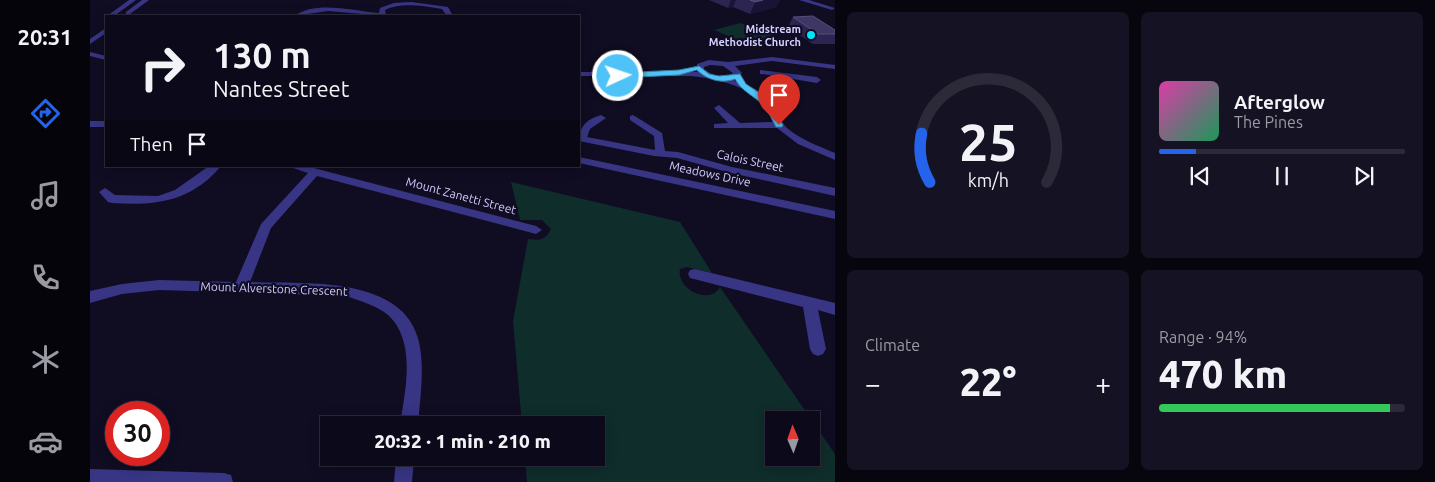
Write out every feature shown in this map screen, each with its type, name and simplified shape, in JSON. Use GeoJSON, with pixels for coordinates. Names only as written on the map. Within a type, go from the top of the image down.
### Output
{"type":"FeatureCollection","features":[{"type":"Feature","properties":{"kind":"street"},"geometry":{"type":"LineString","coordinates":[[111,15],[133,0]]}},
{"type":"Feature","properties":{"kind":"street"},"geometry":{"type":"LineString","coordinates":[[125,15],[146,0]]}},
{"type":"Feature","properties":{"kind":"street"},"geometry":{"type":"LineString","coordinates":[[802,0],[834,8]]}},
{"type":"Feature","properties":{"kind":"street"},"geometry":{"type":"LineString","coordinates":[[299,15],[308,10],[319,9],[382,15],[382,9],[386,6],[425,5],[446,8],[450,15]]}},
{"type":"Feature","properties":{"kind":"street"},"geometry":{"type":"LineString","coordinates":[[90,42],[105,31]]}},
{"type":"Feature","properties":{"kind":"street"},"geometry":{"type":"LineString","coordinates":[[90,56],[104,57]]}},
{"type":"Feature","properties":{"kind":"street"},"geometry":{"type":"LineString","coordinates":[[580,74],[630,75],[679,72],[699,68],[706,63],[726,65],[768,59],[835,67]]}},
{"type":"Feature","properties":{"kind":"street"},"geometry":{"type":"LineString","coordinates":[[726,65],[737,73],[742,86]]}},
{"type":"Feature","properties":{"kind":"street"},"geometry":{"type":"LineString","coordinates":[[719,79],[731,79],[737,73],[751,66],[817,80]]}},
{"type":"Feature","properties":{"kind":"street"},"geometry":{"type":"LineString","coordinates":[[699,68],[706,75]]}},
{"type":"Feature","properties":{"kind":"street"},"geometry":{"type":"LineString","coordinates":[[766,70],[835,74]]}},
{"type":"Feature","properties":{"kind":"street"},"geometry":{"type":"LineString","coordinates":[[679,72],[706,75],[742,86],[758,95],[769,106],[779,125],[794,137],[835,157]]}},
{"type":"Feature","properties":{"kind":"street"},"geometry":{"type":"LineString","coordinates":[[720,108],[727,118],[738,126]]}},
{"type":"Feature","properties":{"kind":"street","name":"Calois Street"},"geometry":{"type":"LineString","coordinates":[[600,118],[586,127],[580,138],[660,154],[678,155],[715,166],[835,192]]}},
{"type":"Feature","properties":{"kind":"street"},"geometry":{"type":"LineString","coordinates":[[633,118],[659,135],[660,154]]}},
{"type":"Feature","properties":{"kind":"street"},"geometry":{"type":"LineString","coordinates":[[90,124],[105,124]]}},
{"type":"Feature","properties":{"kind":"street"},"geometry":{"type":"LineString","coordinates":[[717,126],[779,125]]}},
{"type":"Feature","properties":{"kind":"street","name":"Meadows Drive"},"geometry":{"type":"LineString","coordinates":[[580,160],[835,215]]}},
{"type":"Feature","properties":{"kind":"street"},"geometry":{"type":"LineString","coordinates":[[105,192],[112,199],[158,201],[176,196],[187,190],[215,167]]}},
{"type":"Feature","properties":{"kind":"street","name":"Mount Zanetti Street"},"geometry":{"type":"LineString","coordinates":[[296,167],[536,230]]}},
{"type":"Feature","properties":{"kind":"street"},"geometry":{"type":"LineString","coordinates":[[240,288],[265,227],[274,215],[316,172]]}},
{"type":"Feature","properties":{"kind":"street"},"geometry":{"type":"LineString","coordinates":[[695,274],[835,309]]}},
{"type":"Feature","properties":{"kind":"street","name":"Mount Alverstone Crescent"},"geometry":{"type":"LineString","coordinates":[[90,297],[140,286],[346,291],[366,295],[382,302],[404,324],[412,340],[416,361],[410,416]]}},
{"type":"Feature","properties":{"kind":"street"},"geometry":{"type":"LineString","coordinates":[[810,303],[818,349]]}},
{"type":"Feature","properties":{"kind":"street"},"geometry":{"type":"LineString","coordinates":[[403,482],[404,466]]}},
{"type":"Feature","properties":{"kind":"street"},"geometry":{"type":"LineString","coordinates":[[90,478],[224,482]]}},
{"type":"Feature","properties":{"kind":"green space"},"geometry":{"type":"Polygon","coordinates":[[[740,23],[773,35],[747,44],[714,30],[740,23]]]}},
{"type":"Feature","properties":{"kind":"green space"},"geometry":{"type":"Polygon","coordinates":[[[511,182],[680,222],[712,273],[687,267],[680,269],[683,283],[694,293],[701,295],[715,293],[720,287],[805,411],[765,411],[765,466],[820,466],[820,432],[835,454],[835,482],[527,482],[526,466],[605,466],[605,416],[521,416],[513,321],[528,239],[542,239],[551,229],[542,220],[520,220],[511,182]]]}},
{"type":"Feature","properties":{"kind":"building"},"geometry":{"type":"Polygon","coordinates":[[[813,16],[835,30],[835,34],[818,34],[793,17],[813,16]]]}},
{"type":"Feature","properties":{"kind":"place","name":"Midstream Methodist Church"},"geometry":{"type":"Point","coordinates":[811,35]}},
{"type":"Feature","properties":{"kind":"route"},"geometry":{"type":"LineString","coordinates":[[618,76],[679,72],[699,68],[706,75],[719,79],[731,79],[737,75],[742,86],[758,95],[769,106],[779,125]]}}]}
